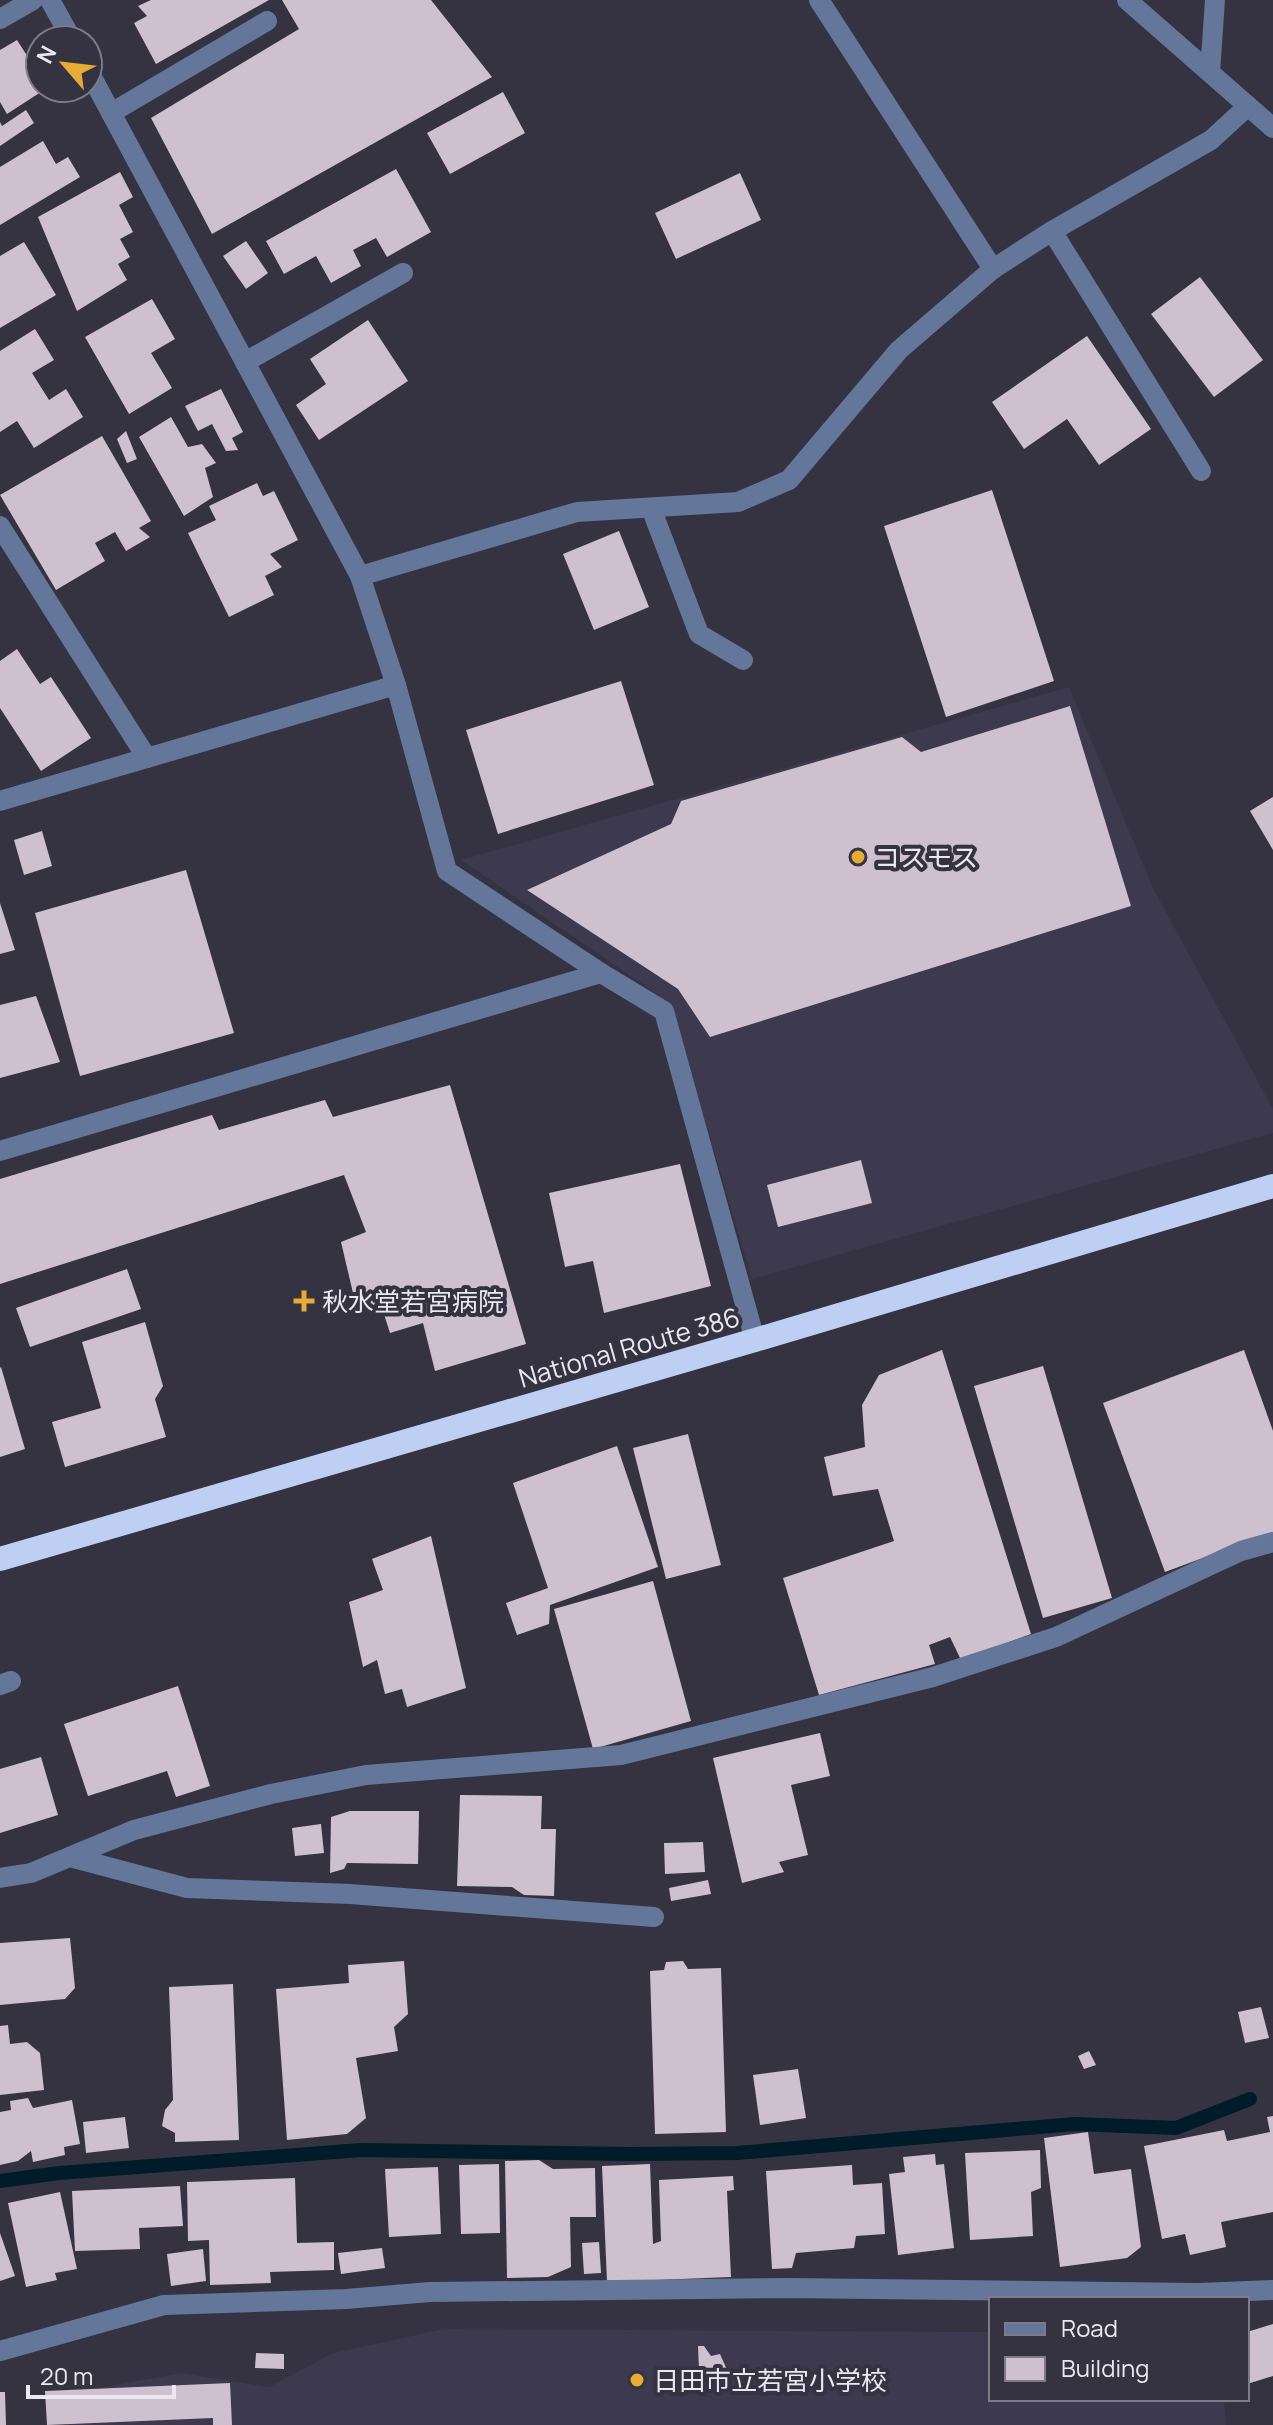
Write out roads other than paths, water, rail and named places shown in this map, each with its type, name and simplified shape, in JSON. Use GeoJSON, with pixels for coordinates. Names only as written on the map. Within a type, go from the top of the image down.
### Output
{"type":"FeatureCollection","features":[{"type":"Feature","properties":{"kind":"highway","name":"National Route 386"},"geometry":{"type":"LineString","coordinates":[[0,1559],[1273,1186]]}},
{"type":"Feature","properties":{"kind":"street"},"geometry":{"type":"LineString","coordinates":[[0,19],[33,0]]}},
{"type":"Feature","properties":{"kind":"street"},"geometry":{"type":"LineString","coordinates":[[50,0],[63,24]]}},
{"type":"Feature","properties":{"kind":"street"},"geometry":{"type":"LineString","coordinates":[[819,0],[993,269]]}},
{"type":"Feature","properties":{"kind":"street"},"geometry":{"type":"LineString","coordinates":[[1127,0],[1273,128]]}},
{"type":"Feature","properties":{"kind":"street"},"geometry":{"type":"LineString","coordinates":[[1210,72],[1215,0]]}},
{"type":"Feature","properties":{"kind":"street"},"geometry":{"type":"LineString","coordinates":[[111,113],[267,21]]}},
{"type":"Feature","properties":{"kind":"street"},"geometry":{"type":"LineString","coordinates":[[104,100],[360,576],[396,685],[447,871],[664,1011],[755,1340]]}},
{"type":"Feature","properties":{"kind":"street"},"geometry":{"type":"LineString","coordinates":[[360,576],[577,512],[738,502],[789,480],[899,350],[993,269],[1052,231],[1211,140],[1248,106]]}},
{"type":"Feature","properties":{"kind":"street"},"geometry":{"type":"LineString","coordinates":[[1052,231],[1201,471]]}},
{"type":"Feature","properties":{"kind":"street"},"geometry":{"type":"LineString","coordinates":[[245,362],[403,273]]}},
{"type":"Feature","properties":{"kind":"street"},"geometry":{"type":"LineString","coordinates":[[651,508],[699,634],[743,660]]}},
{"type":"Feature","properties":{"kind":"street"},"geometry":{"type":"LineString","coordinates":[[0,526],[147,758]]}},
{"type":"Feature","properties":{"kind":"street"},"geometry":{"type":"LineString","coordinates":[[0,801],[396,685]]}},
{"type":"Feature","properties":{"kind":"street"},"geometry":{"type":"LineString","coordinates":[[0,1151],[601,973]]}},
{"type":"Feature","properties":{"kind":"street"},"geometry":{"type":"LineString","coordinates":[[0,1878],[31,1873],[134,1830],[271,1794],[366,1775],[621,1755],[933,1677],[1056,1637],[1241,1551],[1273,1542]]}},
{"type":"Feature","properties":{"kind":"street"},"geometry":{"type":"LineString","coordinates":[[70,1857],[187,1888],[350,1894],[654,1917]]}},
{"type":"Feature","properties":{"kind":"street"},"geometry":{"type":"LineString","coordinates":[[0,2351],[164,2305],[346,2299],[430,2292],[789,2288],[1199,2293],[1273,2290]]}},
{"type":"Feature","properties":{"kind":"waterway"},"geometry":{"type":"LineString","coordinates":[[0,2181],[59,2173],[361,2150],[737,2153],[1075,2124],[1176,2128],[1250,2099]]}},
{"type":"Feature","properties":{"kind":"place","name":"コスモス"},"geometry":{"type":"Point","coordinates":[858,857]}},
{"type":"Feature","properties":{"kind":"place","name":"秋水堂若宮病院"},"geometry":{"type":"Point","coordinates":[304,1301]}},
{"type":"Feature","properties":{"kind":"place","name":"日田市立若宮小学校"},"geometry":{"type":"Point","coordinates":[637,2380]}}]}
